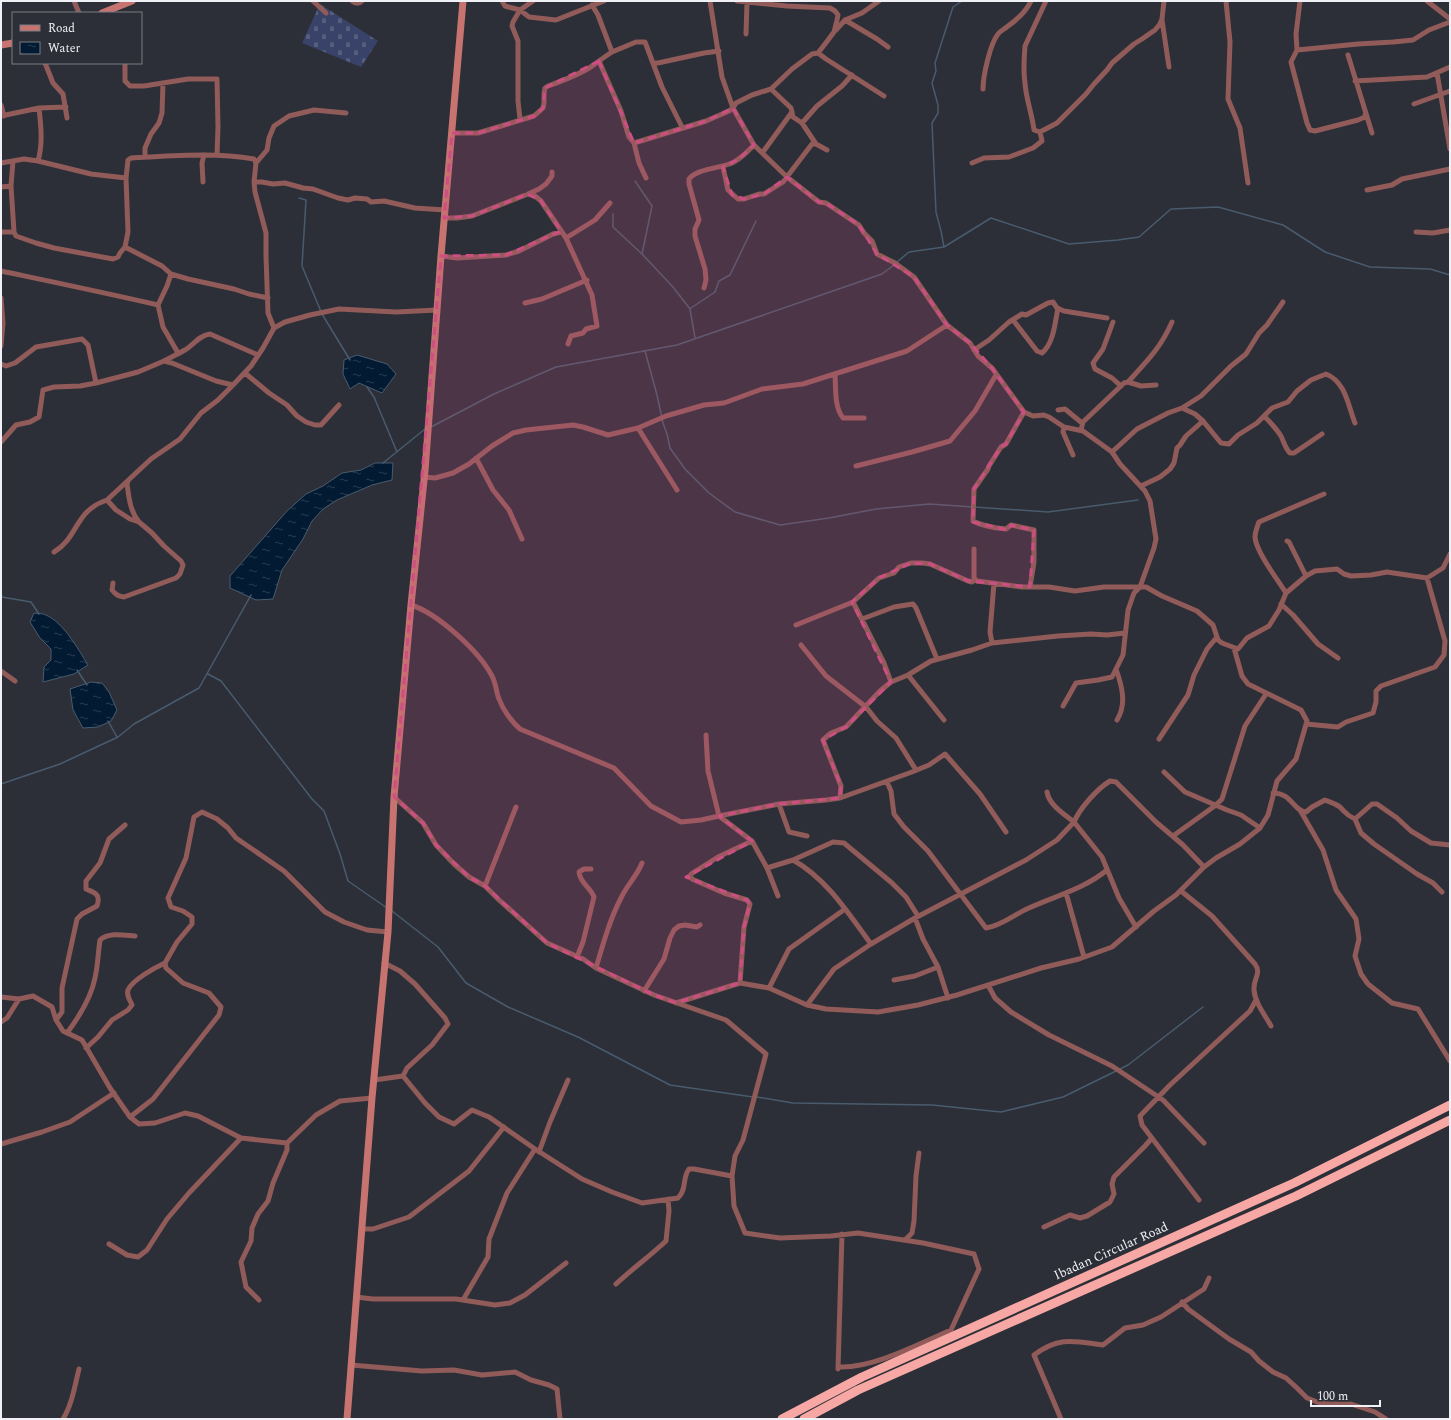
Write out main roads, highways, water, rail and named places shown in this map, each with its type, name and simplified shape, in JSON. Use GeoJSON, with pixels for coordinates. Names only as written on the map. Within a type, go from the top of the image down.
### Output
{"type":"FeatureCollection","features":[{"type":"Feature","properties":{"kind":"highway","name":"Ibadan Circular Road"},"geometry":{"type":"LineString","coordinates":[[782,1419],[862,1377],[1294,1183],[1450,1105]]}},
{"type":"Feature","properties":{"kind":"highway","name":"Ibadan Circular Road"},"geometry":{"type":"LineString","coordinates":[[804,1419],[858,1390],[1296,1196],[1450,1120]]}},
{"type":"Feature","properties":{"kind":"main road"},"geometry":{"type":"LineString","coordinates":[[113,11],[132,1]]}},
{"type":"Feature","properties":{"kind":"main road"},"geometry":{"type":"LineString","coordinates":[[347,1419],[372,1098],[388,932],[394,797],[424,477],[444,218],[463,1]]}},
{"type":"Feature","properties":{"kind":"main road"},"geometry":{"type":"LineString","coordinates":[[1,45],[12,43]]}},
{"type":"Feature","properties":{"kind":"water"},"geometry":{"type":"Polygon","coordinates":[[[357,355],[387,364],[396,374],[382,393],[359,383],[350,389],[343,374],[344,360],[357,355]]]}},
{"type":"Feature","properties":{"kind":"water"},"geometry":{"type":"Polygon","coordinates":[[[375,463],[393,463],[392,480],[372,485],[337,500],[323,509],[312,521],[303,539],[282,570],[273,599],[256,600],[230,588],[230,576],[287,511],[306,494],[323,486],[342,473],[361,470],[375,463]]]}},
{"type":"Feature","properties":{"kind":"water"},"geometry":{"type":"Polygon","coordinates":[[[34,613],[45,614],[59,624],[75,644],[88,665],[74,674],[43,682],[44,667],[51,660],[51,649],[40,638],[30,622],[34,613]]]}},
{"type":"Feature","properties":{"kind":"water"},"geometry":{"type":"Polygon","coordinates":[[[91,682],[102,683],[109,692],[117,710],[111,721],[98,727],[83,728],[73,710],[70,689],[91,682]]]}},
{"type":"Feature","properties":{"kind":"waterway"},"geometry":{"type":"LineString","coordinates":[[944,247],[936,212],[932,123],[938,113],[938,105],[932,83],[936,71],[935,63],[953,7],[962,1]]}},
{"type":"Feature","properties":{"kind":"waterway"},"geometry":{"type":"LineString","coordinates":[[635,181],[652,206],[642,254],[673,287],[690,309],[695,338]]}},
{"type":"Feature","properties":{"kind":"waterway"},"geometry":{"type":"LineString","coordinates":[[299,198],[306,200],[302,266],[322,314],[350,360]]}},
{"type":"Feature","properties":{"kind":"waterway"},"geometry":{"type":"LineString","coordinates":[[897,262],[909,252],[944,247],[991,218],[1069,244],[1139,237],[1171,209],[1218,207],[1283,225],[1325,252],[1370,267],[1430,269],[1450,275]]}},
{"type":"Feature","properties":{"kind":"waterway"},"geometry":{"type":"LineString","coordinates":[[613,214],[613,227],[642,254]]}},
{"type":"Feature","properties":{"kind":"waterway"},"geometry":{"type":"LineString","coordinates":[[691,308],[715,292],[719,281],[730,275],[756,221]]}},
{"type":"Feature","properties":{"kind":"waterway"},"geometry":{"type":"LineString","coordinates":[[431,427],[494,394],[556,367],[677,345],[882,274],[894,265]]}},
{"type":"Feature","properties":{"kind":"waterway"},"geometry":{"type":"LineString","coordinates":[[645,351],[670,448],[685,469],[709,493],[735,512],[780,525],[876,509],[929,504],[1048,512],[1138,500]]}},
{"type":"Feature","properties":{"kind":"waterway"},"geometry":{"type":"LineString","coordinates":[[367,387],[374,397],[397,452]]}},
{"type":"Feature","properties":{"kind":"waterway"},"geometry":{"type":"LineString","coordinates":[[383,463],[425,429]]}},
{"type":"Feature","properties":{"kind":"waterway"},"geometry":{"type":"LineString","coordinates":[[1,594],[2,597],[31,602],[39,614]]}},
{"type":"Feature","properties":{"kind":"waterway"},"geometry":{"type":"LineString","coordinates":[[1,784],[60,764],[118,737],[134,724],[199,688],[251,595]]}},
{"type":"Feature","properties":{"kind":"waterway"},"geometry":{"type":"LineString","coordinates":[[77,670],[87,685]]}},
{"type":"Feature","properties":{"kind":"waterway"},"geometry":{"type":"LineString","coordinates":[[208,674],[221,681],[312,799],[324,811],[348,881],[387,908]]}},
{"type":"Feature","properties":{"kind":"waterway"},"geometry":{"type":"LineString","coordinates":[[108,721],[117,737]]}},
{"type":"Feature","properties":{"kind":"waterway"},"geometry":{"type":"LineString","coordinates":[[392,911],[438,947],[466,983],[508,1007],[578,1037],[670,1085],[753,1097]]}},
{"type":"Feature","properties":{"kind":"waterway"},"geometry":{"type":"LineString","coordinates":[[1120,1069],[1128,1065],[1203,1007]]}},
{"type":"Feature","properties":{"kind":"waterway"},"geometry":{"type":"LineString","coordinates":[[757,1097],[793,1103],[932,1105],[1001,1112],[1063,1097],[1116,1071]]}}]}
